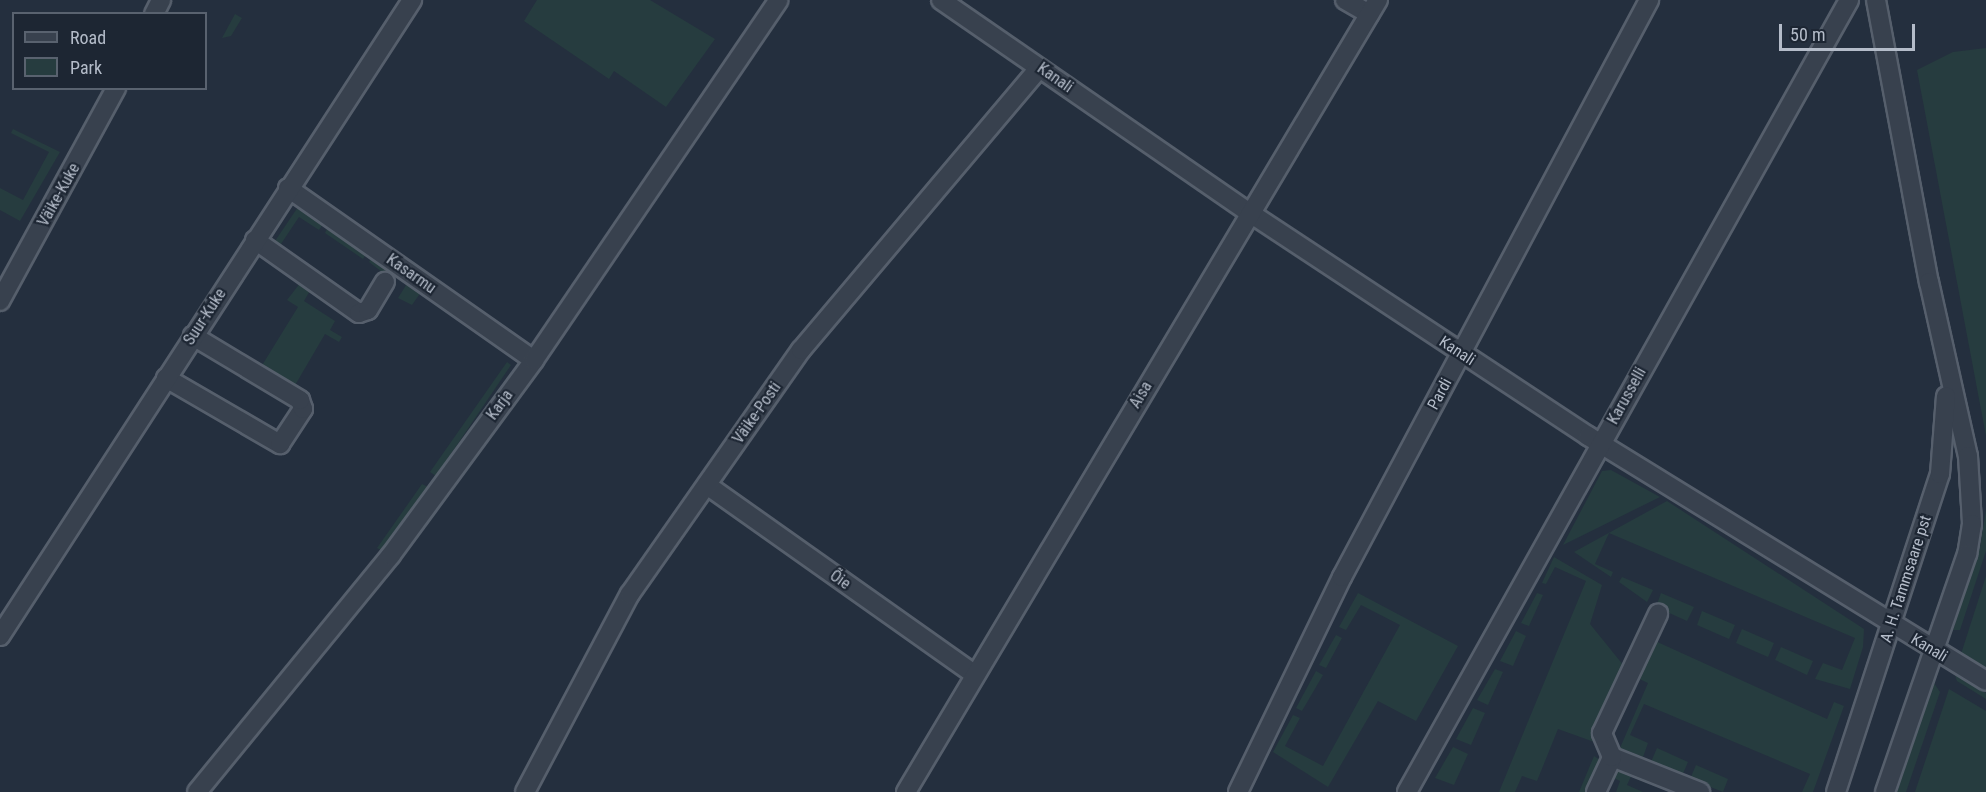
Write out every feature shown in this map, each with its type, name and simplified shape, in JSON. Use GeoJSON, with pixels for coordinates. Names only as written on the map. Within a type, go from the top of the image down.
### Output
{"type":"FeatureCollection","features":[{"type":"Feature","properties":{"kind":"street","name":"Suur-Kuke"},"geometry":{"type":"LineString","coordinates":[[0,636],[288,188],[412,0]]}},
{"type":"Feature","properties":{"kind":"street","name":"Karja"},"geometry":{"type":"LineString","coordinates":[[197,792],[391,555],[534,360],[779,0]]}},
{"type":"Feature","properties":{"kind":"street","name":"Kanali"},"geometry":{"type":"LineString","coordinates":[[941,0],[1250,213],[1600,444],[1891,626],[1986,681]]}},
{"type":"Feature","properties":{"kind":"street"},"geometry":{"type":"LineString","coordinates":[[1345,0],[1374,7]]}},
{"type":"Feature","properties":{"kind":"street","name":"Pardi"},"geometry":{"type":"LineString","coordinates":[[1238,792],[1342,578],[1649,0]]}},
{"type":"Feature","properties":{"kind":"street","name":"Karusselli"},"geometry":{"type":"LineString","coordinates":[[1407,792],[1849,0]]}},
{"type":"Feature","properties":{"kind":"street","name":"A. H. Tammsaare pst"},"geometry":{"type":"LineString","coordinates":[[1876,0],[1946,361],[1968,456],[1972,524],[1967,554],[1885,792]]}},
{"type":"Feature","properties":{"kind":"street","name":"Aisa"},"geometry":{"type":"LineString","coordinates":[[906,792],[974,674],[1374,7]]}},
{"type":"Feature","properties":{"kind":"street","name":"Väike-Posti"},"geometry":{"type":"LineString","coordinates":[[525,792],[630,594],[801,350],[1039,68]]}},
{"type":"Feature","properties":{"kind":"street","name":"Väike-Kuke"},"geometry":{"type":"LineString","coordinates":[[0,301],[115,90]]}},
{"type":"Feature","properties":{"kind":"street","name":"Kasarmu"},"geometry":{"type":"LineString","coordinates":[[288,188],[534,360]]}},
{"type":"Feature","properties":{"kind":"street"},"geometry":{"type":"LineString","coordinates":[[255,240],[359,313],[368,310],[385,282]]}},
{"type":"Feature","properties":{"kind":"street"},"geometry":{"type":"LineString","coordinates":[[166,378],[277,445],[286,436],[303,409],[300,400],[193,336]]}},
{"type":"Feature","properties":{"kind":"street","name":"A. H. Tammsaare pst"},"geometry":{"type":"LineString","coordinates":[[1836,792],[1945,455],[1946,361]]}},
{"type":"Feature","properties":{"kind":"street","name":"Õie"},"geometry":{"type":"LineString","coordinates":[[707,485],[974,674]]}},
{"type":"Feature","properties":{"kind":"street"},"geometry":{"type":"LineString","coordinates":[[1596,792],[1611,757],[1602,732],[1658,614]]}},
{"type":"Feature","properties":{"kind":"street"},"geometry":{"type":"LineString","coordinates":[[1611,757],[1700,792]]}},
{"type":"Feature","properties":{"kind":"green space"},"geometry":{"type":"Polygon","coordinates":[[[537,0],[650,0],[715,39],[666,107],[614,71],[609,79],[524,21],[537,0]]]}},
{"type":"Feature","properties":{"kind":"green space"},"geometry":{"type":"Polygon","coordinates":[[[235,14],[242,18],[231,36],[222,38],[235,14]]]}},
{"type":"Feature","properties":{"kind":"green space"},"geometry":{"type":"Polygon","coordinates":[[[1986,48],[1986,436],[1917,70],[1953,52],[1986,48]]]}},
{"type":"Feature","properties":{"kind":"green space"},"geometry":{"type":"Polygon","coordinates":[[[13,129],[60,152],[20,221],[0,210],[0,188],[23,200],[49,152],[11,133],[13,129]]]}},
{"type":"Feature","properties":{"kind":"green space"},"geometry":{"type":"Polygon","coordinates":[[[298,207],[323,224],[319,230],[299,217],[279,247],[273,244],[298,207]]]}},
{"type":"Feature","properties":{"kind":"green space"},"geometry":{"type":"Polygon","coordinates":[[[328,227],[367,253],[363,259],[325,233],[328,227]]]}},
{"type":"Feature","properties":{"kind":"green space"},"geometry":{"type":"Polygon","coordinates":[[[372,257],[395,273],[391,279],[369,262],[372,257]]]}},
{"type":"Feature","properties":{"kind":"green space"},"geometry":{"type":"Polygon","coordinates":[[[301,282],[311,289],[304,301],[335,321],[330,330],[342,337],[339,342],[325,334],[294,387],[261,367],[298,307],[287,300],[301,282]]]}},
{"type":"Feature","properties":{"kind":"green space"},"geometry":{"type":"Polygon","coordinates":[[[408,282],[419,288],[419,295],[412,305],[398,298],[408,282]]]}},
{"type":"Feature","properties":{"kind":"green space"},"geometry":{"type":"Polygon","coordinates":[[[507,362],[511,365],[436,476],[430,472],[507,362]]]}},
{"type":"Feature","properties":{"kind":"green space"},"geometry":{"type":"Polygon","coordinates":[[[1611,470],[1660,497],[1563,545],[1602,471],[1611,470]]]}},
{"type":"Feature","properties":{"kind":"green space"},"geometry":{"type":"Polygon","coordinates":[[[422,484],[428,487],[381,550],[377,548],[422,484]]]}},
{"type":"Feature","properties":{"kind":"green space"},"geometry":{"type":"Polygon","coordinates":[[[1667,501],[1864,629],[1863,647],[1850,689],[1815,679],[1823,663],[1842,670],[1855,638],[1609,533],[1595,564],[1613,572],[1611,577],[1574,552],[1667,501]]]}},
{"type":"Feature","properties":{"kind":"green space"},"geometry":{"type":"Polygon","coordinates":[[[1986,510],[1986,551],[1960,630],[1953,630],[1980,547],[1986,510]]]}},
{"type":"Feature","properties":{"kind":"green space"},"geometry":{"type":"Polygon","coordinates":[[[1554,557],[1602,585],[1590,624],[1624,666],[1597,743],[1558,729],[1537,781],[1522,776],[1515,792],[1499,792],[1586,581],[1555,567],[1546,584],[1542,583],[1554,557]]]}},
{"type":"Feature","properties":{"kind":"green space"},"geometry":{"type":"Polygon","coordinates":[[[1986,576],[1986,669],[1961,654],[1986,576]]]}},
{"type":"Feature","properties":{"kind":"green space"},"geometry":{"type":"Polygon","coordinates":[[[1622,577],[1653,590],[1647,602],[1619,582],[1622,577]]]}},
{"type":"Feature","properties":{"kind":"green space"},"geometry":{"type":"Polygon","coordinates":[[[1358,593],[1458,646],[1416,721],[1378,701],[1328,787],[1273,752],[1293,715],[1300,718],[1285,746],[1323,766],[1400,625],[1361,605],[1346,630],[1339,627],[1358,593]]]}},
{"type":"Feature","properties":{"kind":"green space"},"geometry":{"type":"Polygon","coordinates":[[[1537,593],[1543,595],[1529,626],[1521,623],[1537,593]]]}},
{"type":"Feature","properties":{"kind":"green space"},"geometry":{"type":"Polygon","coordinates":[[[1661,593],[1694,607],[1687,621],[1656,607],[1661,593]]]}},
{"type":"Feature","properties":{"kind":"green space"},"geometry":{"type":"Polygon","coordinates":[[[1702,611],[1735,625],[1729,639],[1697,625],[1702,611]]]}},
{"type":"Feature","properties":{"kind":"green space"},"geometry":{"type":"Polygon","coordinates":[[[1742,629],[1774,643],[1768,657],[1736,643],[1742,629]]]}},
{"type":"Feature","properties":{"kind":"green space"},"geometry":{"type":"Polygon","coordinates":[[[1516,631],[1526,636],[1513,666],[1500,661],[1516,631]]]}},
{"type":"Feature","properties":{"kind":"green space"},"geometry":{"type":"Polygon","coordinates":[[[1336,635],[1342,638],[1326,668],[1319,665],[1336,635]]]}},
{"type":"Feature","properties":{"kind":"green space"},"geometry":{"type":"Polygon","coordinates":[[[1653,640],[1827,719],[1834,702],[1844,706],[1813,792],[1802,792],[1810,774],[1644,704],[1630,735],[1648,743],[1643,757],[1620,748],[1648,683],[1633,676],[1653,640]]]}},
{"type":"Feature","properties":{"kind":"green space"},"geometry":{"type":"Polygon","coordinates":[[[1781,647],[1813,661],[1807,675],[1775,660],[1781,647]]]}},
{"type":"Feature","properties":{"kind":"green space"},"geometry":{"type":"Polygon","coordinates":[[[1495,669],[1503,672],[1488,705],[1477,700],[1495,669]]]}},
{"type":"Feature","properties":{"kind":"green space"},"geometry":{"type":"Polygon","coordinates":[[[1316,671],[1323,675],[1302,711],[1296,708],[1316,671]]]}},
{"type":"Feature","properties":{"kind":"green space"},"geometry":{"type":"Polygon","coordinates":[[[1955,675],[1986,693],[1986,699],[1957,681],[1955,675]]]}},
{"type":"Feature","properties":{"kind":"green space"},"geometry":{"type":"Polygon","coordinates":[[[1934,683],[1940,692],[1906,792],[1897,792],[1934,683]]]}},
{"type":"Feature","properties":{"kind":"green space"},"geometry":{"type":"Polygon","coordinates":[[[1949,689],[1986,711],[1986,792],[1915,792],[1949,689]]]}},
{"type":"Feature","properties":{"kind":"green space"},"geometry":{"type":"Polygon","coordinates":[[[1473,708],[1485,713],[1471,745],[1456,739],[1473,708]]]}},
{"type":"Feature","properties":{"kind":"green space"},"geometry":{"type":"Polygon","coordinates":[[[1453,747],[1468,754],[1454,785],[1435,778],[1453,747]]]}},
{"type":"Feature","properties":{"kind":"green space"},"geometry":{"type":"Polygon","coordinates":[[[1657,748],[1688,762],[1682,776],[1651,762],[1657,748]]]}},
{"type":"Feature","properties":{"kind":"green space"},"geometry":{"type":"Polygon","coordinates":[[[1594,756],[1600,760],[1588,792],[1579,792],[1594,756]]]}},
{"type":"Feature","properties":{"kind":"green space"},"geometry":{"type":"Polygon","coordinates":[[[1610,765],[1634,770],[1627,785],[1643,792],[1616,792],[1620,781],[1606,774],[1610,765]]]}},
{"type":"Feature","properties":{"kind":"green space"},"geometry":{"type":"Polygon","coordinates":[[[1696,765],[1728,779],[1723,792],[1690,779],[1696,765]]]}}]}
